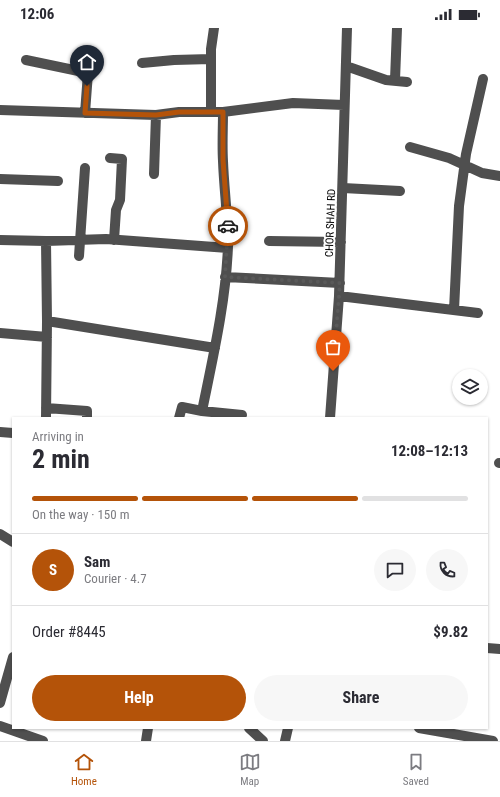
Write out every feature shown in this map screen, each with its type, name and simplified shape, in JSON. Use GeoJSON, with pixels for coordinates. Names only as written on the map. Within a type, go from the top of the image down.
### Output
{"type":"FeatureCollection","features":[{"type":"Feature","properties":{"kind":"street"},"geometry":{"type":"LineString","coordinates":[[211,112],[211,60],[214,28]]}},
{"type":"Feature","properties":{"kind":"street","name":"CHOR SHAH RD"},"geometry":{"type":"LineString","coordinates":[[330,417],[340,283],[347,28]]}},
{"type":"Feature","properties":{"kind":"street"},"geometry":{"type":"LineString","coordinates":[[395,80],[397,28]]}},
{"type":"Feature","properties":{"kind":"street"},"geometry":{"type":"LineString","coordinates":[[26,60],[88,73],[85,113]]}},
{"type":"Feature","properties":{"kind":"street"},"geometry":{"type":"LineString","coordinates":[[142,63],[174,60],[211,60]]}},
{"type":"Feature","properties":{"kind":"street"},"geometry":{"type":"LineString","coordinates":[[346,66],[386,80],[407,82]]}},
{"type":"Feature","properties":{"kind":"street"},"geometry":{"type":"LineString","coordinates":[[454,310],[459,206],[464,166],[483,79]]}},
{"type":"Feature","properties":{"kind":"street"},"geometry":{"type":"LineString","coordinates":[[0,110],[156,115],[179,112],[223,112],[292,103],[344,105]]}},
{"type":"Feature","properties":{"kind":"street"},"geometry":{"type":"LineString","coordinates":[[202,411],[215,348],[228,248],[228,218],[223,160],[223,112]]}},
{"type":"Feature","properties":{"kind":"street"},"geometry":{"type":"LineString","coordinates":[[154,174],[156,115]]}},
{"type":"Feature","properties":{"kind":"street"},"geometry":{"type":"LineString","coordinates":[[410,148],[449,158],[464,166],[500,176]]}},
{"type":"Feature","properties":{"kind":"street"},"geometry":{"type":"LineString","coordinates":[[110,158],[122,159],[120,200],[116,210],[114,240]]}},
{"type":"Feature","properties":{"kind":"street"},"geometry":{"type":"LineString","coordinates":[[79,256],[85,168]]}},
{"type":"Feature","properties":{"kind":"street"},"geometry":{"type":"LineString","coordinates":[[0,179],[58,181]]}},
{"type":"Feature","properties":{"kind":"street"},"geometry":{"type":"LineString","coordinates":[[343,188],[400,191]]}},
{"type":"Feature","properties":{"kind":"street"},"geometry":{"type":"LineString","coordinates":[[0,240],[114,240],[228,248]]}},
{"type":"Feature","properties":{"kind":"street"},"geometry":{"type":"LineString","coordinates":[[46,241],[46,413],[87,411],[87,417]]}},
{"type":"Feature","properties":{"kind":"street"},"geometry":{"type":"LineString","coordinates":[[269,241],[341,242]]}},
{"type":"Feature","properties":{"kind":"street"},"geometry":{"type":"LineString","coordinates":[[225,277],[340,283]]}},
{"type":"Feature","properties":{"kind":"street"},"geometry":{"type":"LineString","coordinates":[[339,296],[478,313]]}},
{"type":"Feature","properties":{"kind":"street"},"geometry":{"type":"LineString","coordinates":[[47,321],[215,348]]}},
{"type":"Feature","properties":{"kind":"street"},"geometry":{"type":"LineString","coordinates":[[0,333],[47,337]]}},
{"type":"Feature","properties":{"kind":"street"},"geometry":{"type":"LineString","coordinates":[[179,417],[182,407],[202,411],[242,415]]}},
{"type":"Feature","properties":{"kind":"street"},"geometry":{"type":"LineString","coordinates":[[0,432],[12,433]]}},
{"type":"Feature","properties":{"kind":"street"},"geometry":{"type":"LineString","coordinates":[[0,536],[12,542]]}},
{"type":"Feature","properties":{"kind":"street"},"geometry":{"type":"LineString","coordinates":[[488,648],[500,649]]}},
{"type":"Feature","properties":{"kind":"street"},"geometry":{"type":"LineString","coordinates":[[0,703],[12,661]]}},
{"type":"Feature","properties":{"kind":"street"},"geometry":{"type":"LineString","coordinates":[[0,726],[43,741]]}},
{"type":"Feature","properties":{"kind":"street"},"geometry":{"type":"LineString","coordinates":[[146,741],[148,729]]}},
{"type":"Feature","properties":{"kind":"street"},"geometry":{"type":"LineString","coordinates":[[250,729],[263,741]]}},
{"type":"Feature","properties":{"kind":"street"},"geometry":{"type":"LineString","coordinates":[[285,741],[288,729]]}},
{"type":"Feature","properties":{"kind":"street"},"geometry":{"type":"LineString","coordinates":[[425,729],[493,741]]}},
{"type":"Feature","properties":{"kind":"way so far"},"geometry":{"type":"LineString","coordinates":[[228,226],[228,248],[225,277],[340,283],[333,371]]}},
{"type":"Feature","properties":{"kind":"route"},"geometry":{"type":"LineString","coordinates":[[87,86],[85,113],[156,115],[179,112],[223,112],[223,160],[228,226]]}}]}
